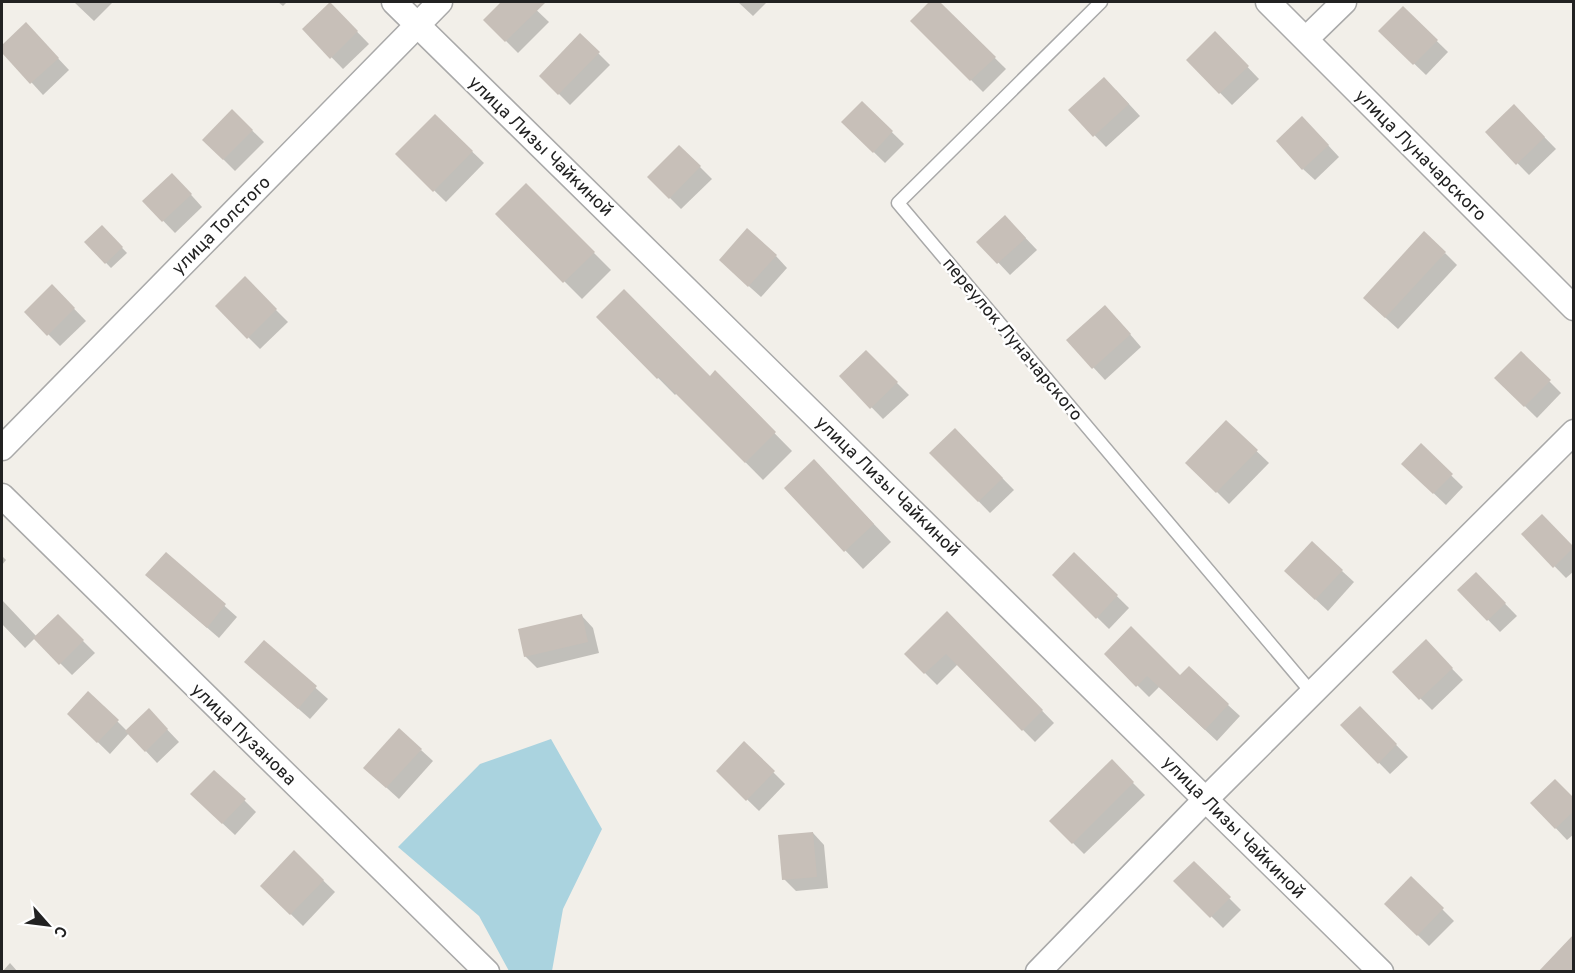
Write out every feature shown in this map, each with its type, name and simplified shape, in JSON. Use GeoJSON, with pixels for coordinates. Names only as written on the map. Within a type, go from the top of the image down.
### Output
{"type":"FeatureCollection","features":[{"type":"Feature","properties":{"kind":"street","name":"улица Лизы Чайкиной"},"geometry":{"type":"LineString","coordinates":[[394,2],[1381,972]]}},
{"type":"Feature","properties":{"kind":"street","name":"улица Толстого"},"geometry":{"type":"LineString","coordinates":[[2,448],[440,2]]}},
{"type":"Feature","properties":{"kind":"street","name":"улица Луначарского"},"geometry":{"type":"LineString","coordinates":[[1268,2],[1574,308]]}},
{"type":"Feature","properties":{"kind":"street"},"geometry":{"type":"LineString","coordinates":[[1306,39],[1344,2]]}},
{"type":"Feature","properties":{"kind":"street"},"geometry":{"type":"LineString","coordinates":[[1038,972],[1206,799],[1574,432]]}},
{"type":"Feature","properties":{"kind":"street","name":"улица Пузанова"},"geometry":{"type":"LineString","coordinates":[[2,496],[487,972]]}},
{"type":"Feature","properties":{"kind":"lane","name":"переулок Луначарского"},"geometry":{"type":"LineString","coordinates":[[1101,2],[898,203],[1312,693]]}},
{"type":"Feature","properties":{"kind":"water"},"geometry":{"type":"Polygon","coordinates":[[[551,739],[602,829],[563,909],[552,971],[509,971],[479,916],[398,847],[480,764],[551,739]]]}},
{"type":"Feature","properties":{"kind":"building"},"geometry":{"type":"Polygon","coordinates":[[[330,2],[358,31],[330,59],[302,29],[330,2]]]}},
{"type":"Feature","properties":{"kind":"building"},"geometry":{"type":"Polygon","coordinates":[[[501,2],[546,2],[505,42],[483,20],[501,2]]]}},
{"type":"Feature","properties":{"kind":"building"},"geometry":{"type":"Polygon","coordinates":[[[929,2],[940,2],[996,57],[970,81],[910,21],[929,2]]]}},
{"type":"Feature","properties":{"kind":"building"},"geometry":{"type":"Polygon","coordinates":[[[1403,6],[1438,40],[1413,65],[1378,31],[1403,6]]]}},
{"type":"Feature","properties":{"kind":"building"},"geometry":{"type":"Polygon","coordinates":[[[26,22],[59,58],[30,84],[2,53],[2,45],[26,22]]]}},
{"type":"Feature","properties":{"kind":"building"},"geometry":{"type":"Polygon","coordinates":[[[1215,31],[1249,66],[1219,94],[1186,60],[1215,31]]]}},
{"type":"Feature","properties":{"kind":"building"},"geometry":{"type":"Polygon","coordinates":[[[580,33],[600,52],[558,95],[539,76],[580,33]]]}},
{"type":"Feature","properties":{"kind":"building"},"geometry":{"type":"Polygon","coordinates":[[[1104,77],[1129,104],[1093,137],[1068,110],[1104,77]]]}},
{"type":"Feature","properties":{"kind":"building"},"geometry":{"type":"Polygon","coordinates":[[[862,101],[893,131],[873,153],[841,122],[862,101]]]}},
{"type":"Feature","properties":{"kind":"building"},"geometry":{"type":"Polygon","coordinates":[[[1514,104],[1545,137],[1516,165],[1485,132],[1514,104]]]}},
{"type":"Feature","properties":{"kind":"building"},"geometry":{"type":"Polygon","coordinates":[[[232,109],[253,130],[223,160],[202,140],[232,109]]]}},
{"type":"Feature","properties":{"kind":"building"},"geometry":{"type":"Polygon","coordinates":[[[435,114],[473,151],[433,192],[395,154],[435,114]]]}},
{"type":"Feature","properties":{"kind":"building"},"geometry":{"type":"Polygon","coordinates":[[[1302,116],[1329,145],[1302,170],[1276,141],[1302,116]]]}},
{"type":"Feature","properties":{"kind":"building"},"geometry":{"type":"Polygon","coordinates":[[[679,145],[701,166],[669,199],[647,177],[679,145]]]}},
{"type":"Feature","properties":{"kind":"building"},"geometry":{"type":"Polygon","coordinates":[[[172,173],[192,194],[162,222],[142,201],[172,173]]]}},
{"type":"Feature","properties":{"kind":"building"},"geometry":{"type":"Polygon","coordinates":[[[526,183],[595,252],[563,283],[495,214],[526,183]]]}},
{"type":"Feature","properties":{"kind":"building"},"geometry":{"type":"Polygon","coordinates":[[[1005,215],[1026,238],[997,264],[976,242],[1005,215]]]}},
{"type":"Feature","properties":{"kind":"building"},"geometry":{"type":"Polygon","coordinates":[[[102,225],[123,247],[105,264],[84,242],[102,225]]]}},
{"type":"Feature","properties":{"kind":"building"},"geometry":{"type":"Polygon","coordinates":[[[747,228],[777,255],[748,287],[719,260],[747,228]]]}},
{"type":"Feature","properties":{"kind":"building"},"geometry":{"type":"Polygon","coordinates":[[[1424,231],[1446,252],[1385,318],[1363,298],[1424,231]]]}},
{"type":"Feature","properties":{"kind":"building"},"geometry":{"type":"Polygon","coordinates":[[[245,276],[277,309],[247,339],[215,306],[245,276]]]}},
{"type":"Feature","properties":{"kind":"building"},"geometry":{"type":"Polygon","coordinates":[[[52,284],[75,308],[47,336],[24,312],[52,284]]]}},
{"type":"Feature","properties":{"kind":"building"},"geometry":{"type":"Polygon","coordinates":[[[624,289],[710,376],[715,370],[776,432],[745,463],[596,317],[624,289]]]}},
{"type":"Feature","properties":{"kind":"building"},"geometry":{"type":"Polygon","coordinates":[[[1105,305],[1131,334],[1092,369],[1066,340],[1105,305]]]}},
{"type":"Feature","properties":{"kind":"building"},"geometry":{"type":"Polygon","coordinates":[[[866,350],[898,382],[870,409],[839,376],[866,350]]]}},
{"type":"Feature","properties":{"kind":"building"},"geometry":{"type":"Polygon","coordinates":[[[1521,351],[1551,380],[1524,407],[1494,378],[1521,351]]]}},
{"type":"Feature","properties":{"kind":"building"},"geometry":{"type":"Polygon","coordinates":[[[1226,420],[1258,450],[1216,493],[1185,463],[1226,420]]]}},
{"type":"Feature","properties":{"kind":"building"},"geometry":{"type":"Polygon","coordinates":[[[955,428],[1003,478],[978,502],[929,453],[955,428]]]}},
{"type":"Feature","properties":{"kind":"building"},"geometry":{"type":"Polygon","coordinates":[[[1421,443],[1453,474],[1433,494],[1401,464],[1421,443]]]}},
{"type":"Feature","properties":{"kind":"building"},"geometry":{"type":"Polygon","coordinates":[[[814,459],[874,524],[844,552],[784,488],[814,459]]]}},
{"type":"Feature","properties":{"kind":"building"},"geometry":{"type":"Polygon","coordinates":[[[1542,514],[1574,547],[1553,568],[1521,534],[1542,514]]]}},
{"type":"Feature","properties":{"kind":"building"},"geometry":{"type":"Polygon","coordinates":[[[1312,541],[1343,570],[1315,600],[1284,571],[1312,541]]]}},
{"type":"Feature","properties":{"kind":"building"},"geometry":{"type":"Polygon","coordinates":[[[166,552],[226,604],[207,628],[145,575],[166,552]]]}},
{"type":"Feature","properties":{"kind":"building"},"geometry":{"type":"Polygon","coordinates":[[[1074,552],[1118,595],[1096,619],[1052,575],[1074,552]]]}},
{"type":"Feature","properties":{"kind":"building"},"geometry":{"type":"Polygon","coordinates":[[[1476,572],[1506,603],[1487,621],[1457,590],[1476,572]]]}},
{"type":"Feature","properties":{"kind":"building"},"geometry":{"type":"Polygon","coordinates":[[[947,611],[1043,710],[1022,731],[946,654],[924,674],[904,654],[947,611]]]}},
{"type":"Feature","properties":{"kind":"building"},"geometry":{"type":"Polygon","coordinates":[[[58,614],[84,640],[59,665],[33,638],[58,614]]]}},
{"type":"Feature","properties":{"kind":"building"},"geometry":{"type":"Polygon","coordinates":[[[582,614],[588,642],[524,657],[518,629],[582,614]]]}},
{"type":"Feature","properties":{"kind":"building"},"geometry":{"type":"Polygon","coordinates":[[[1131,626],[1180,675],[1189,666],[1229,704],[1205,730],[1147,676],[1136,687],[1104,654],[1131,626]]]}},
{"type":"Feature","properties":{"kind":"building"},"geometry":{"type":"Polygon","coordinates":[[[1426,639],[1453,668],[1419,700],[1392,672],[1426,639]]]}},
{"type":"Feature","properties":{"kind":"building"},"geometry":{"type":"Polygon","coordinates":[[[264,640],[317,686],[298,709],[244,662],[264,640]]]}},
{"type":"Feature","properties":{"kind":"building"},"geometry":{"type":"Polygon","coordinates":[[[88,691],[119,720],[97,743],[67,714],[88,691]]]}},
{"type":"Feature","properties":{"kind":"building"},"geometry":{"type":"Polygon","coordinates":[[[1360,706],[1397,744],[1378,764],[1340,725],[1360,706]]]}},
{"type":"Feature","properties":{"kind":"building"},"geometry":{"type":"Polygon","coordinates":[[[149,708],[168,729],[145,752],[125,731],[149,708]]]}},
{"type":"Feature","properties":{"kind":"building"},"geometry":{"type":"Polygon","coordinates":[[[399,728],[422,749],[386,788],[363,768],[399,728]]]}},
{"type":"Feature","properties":{"kind":"building"},"geometry":{"type":"Polygon","coordinates":[[[744,741],[775,771],[746,801],[716,771],[744,741]]]}},
{"type":"Feature","properties":{"kind":"building"},"geometry":{"type":"Polygon","coordinates":[[[1112,759],[1134,782],[1072,844],[1049,821],[1112,759]]]}},
{"type":"Feature","properties":{"kind":"building"},"geometry":{"type":"Polygon","coordinates":[[[214,770],[246,799],[222,824],[190,794],[214,770]]]}},
{"type":"Feature","properties":{"kind":"building"},"geometry":{"type":"Polygon","coordinates":[[[1555,779],[1574,798],[1574,811],[1555,829],[1530,803],[1555,779]]]}},
{"type":"Feature","properties":{"kind":"building"},"geometry":{"type":"Polygon","coordinates":[[[813,832],[817,877],[782,880],[778,835],[813,832]]]}},
{"type":"Feature","properties":{"kind":"building"},"geometry":{"type":"Polygon","coordinates":[[[294,850],[324,880],[290,915],[260,886],[294,850]]]}},
{"type":"Feature","properties":{"kind":"building"},"geometry":{"type":"Polygon","coordinates":[[[1194,861],[1231,897],[1210,918],[1173,881],[1194,861]]]}},
{"type":"Feature","properties":{"kind":"building"},"geometry":{"type":"Polygon","coordinates":[[[1411,876],[1444,908],[1417,936],[1384,904],[1411,876]]]}},
{"type":"Feature","properties":{"kind":"building"},"geometry":{"type":"Polygon","coordinates":[[[1574,934],[1574,972],[1538,972],[1574,934]]]}}]}
